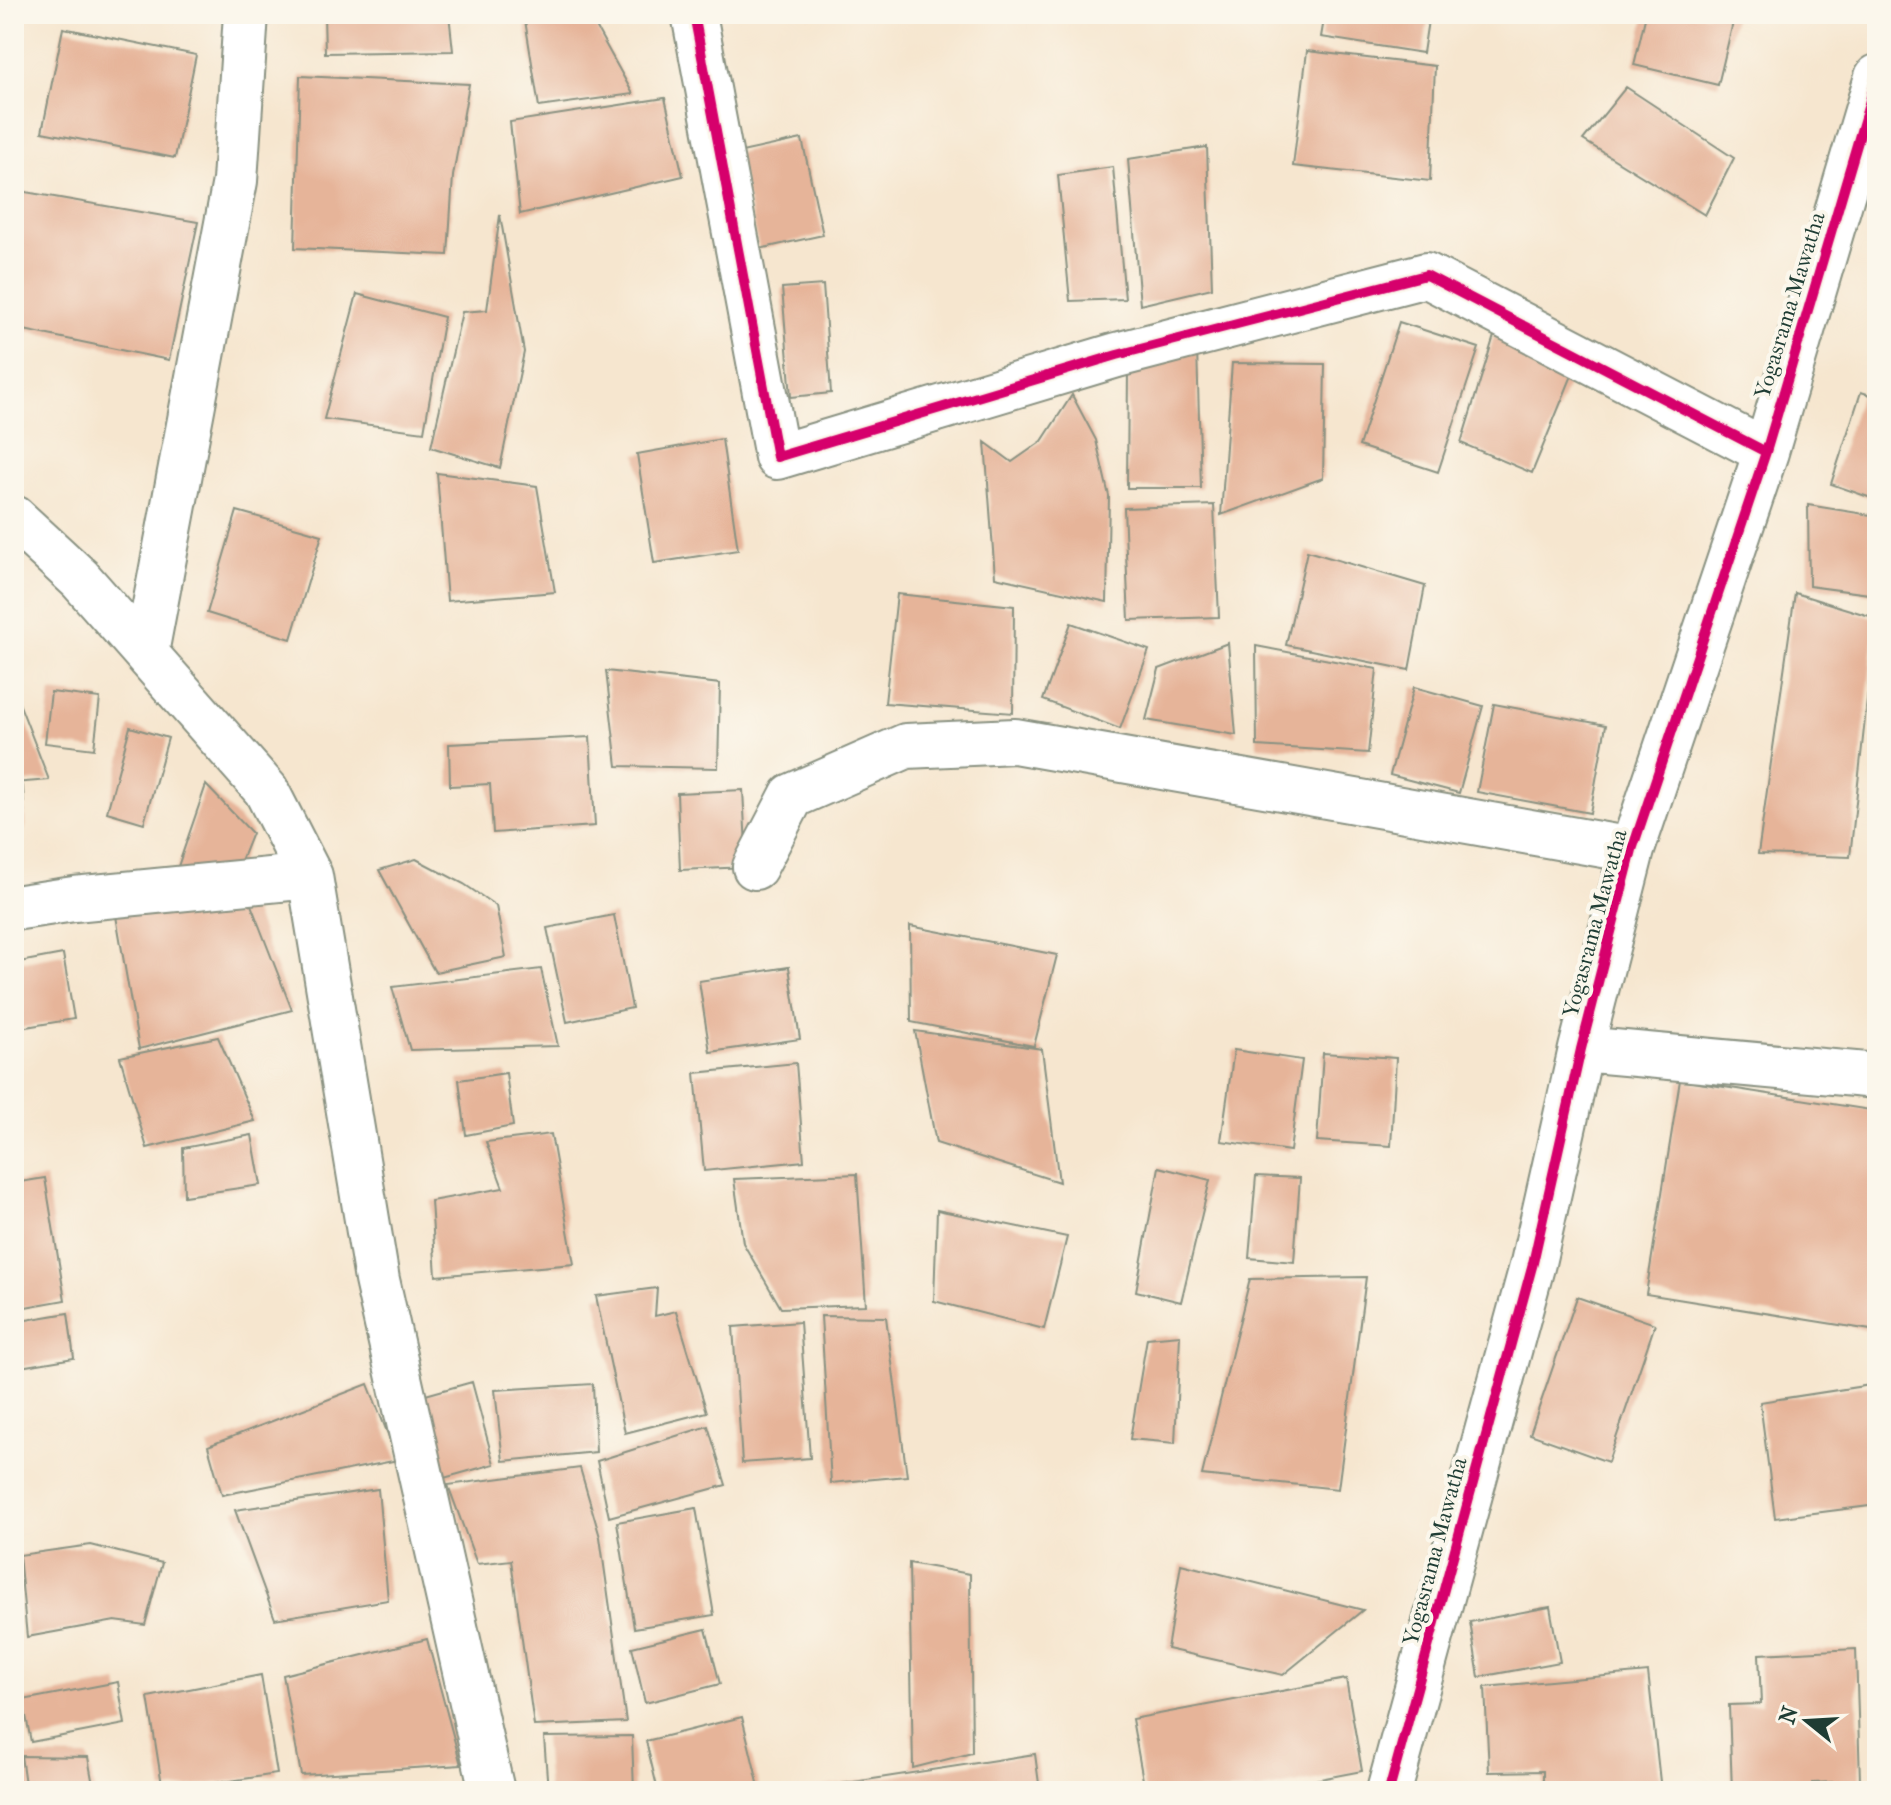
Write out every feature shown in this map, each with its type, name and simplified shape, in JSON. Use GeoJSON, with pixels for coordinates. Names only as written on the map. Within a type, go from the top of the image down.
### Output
{"type":"FeatureCollection","features":[{"type":"Feature","properties":{"kind":"street"},"geometry":{"type":"LineString","coordinates":[[146,653],[235,181],[246,14]]}},
{"type":"Feature","properties":{"kind":"street"},"geometry":{"type":"LineString","coordinates":[[694,14],[777,457],[1117,355],[1426,275],[1766,452]]}},
{"type":"Feature","properties":{"kind":"street","name":"Yogasrama Mawatha"},"geometry":{"type":"LineString","coordinates":[[1389,1791],[1533,1263],[1581,1049],[1632,850],[1766,452],[1877,77]]}},
{"type":"Feature","properties":{"kind":"street"},"geometry":{"type":"LineString","coordinates":[[14,518],[80,579],[266,790],[310,876],[377,1280],[492,1791]]}},
{"type":"Feature","properties":{"kind":"street"},"geometry":{"type":"LineString","coordinates":[[755,867],[792,796],[906,746],[1015,741],[1632,850]]}},
{"type":"Feature","properties":{"kind":"street"},"geometry":{"type":"LineString","coordinates":[[14,908],[74,899],[310,876]]}},
{"type":"Feature","properties":{"kind":"street"},"geometry":{"type":"LineString","coordinates":[[1581,1049],[1877,1076]]}},
{"type":"Feature","properties":{"kind":"building"},"geometry":{"type":"Polygon","coordinates":[[[324,14],[449,14],[453,51],[325,53],[324,14]]]}},
{"type":"Feature","properties":{"kind":"building"},"geometry":{"type":"Polygon","coordinates":[[[524,14],[610,14],[596,27],[633,94],[539,107],[524,14]]]}},
{"type":"Feature","properties":{"kind":"building"},"geometry":{"type":"Polygon","coordinates":[[[1325,14],[1429,14],[1423,53],[1321,37],[1325,14]]]}},
{"type":"Feature","properties":{"kind":"building"},"geometry":{"type":"Polygon","coordinates":[[[1646,14],[1735,14],[1718,85],[1634,65],[1646,14]]]}},
{"type":"Feature","properties":{"kind":"building"},"geometry":{"type":"Polygon","coordinates":[[[63,28],[196,55],[175,158],[42,132],[63,28]]]}},
{"type":"Feature","properties":{"kind":"building"},"geometry":{"type":"Polygon","coordinates":[[[1307,51],[1435,66],[1430,181],[1293,166],[1307,51]]]}},
{"type":"Feature","properties":{"kind":"building"},"geometry":{"type":"Polygon","coordinates":[[[300,76],[469,84],[453,176],[448,255],[295,248],[300,76]]]}},
{"type":"Feature","properties":{"kind":"building"},"geometry":{"type":"Polygon","coordinates":[[[1626,87],[1734,158],[1705,215],[1583,140],[1626,87]]]}},
{"type":"Feature","properties":{"kind":"building"},"geometry":{"type":"Polygon","coordinates":[[[665,98],[683,176],[520,214],[510,122],[665,98]]]}},
{"type":"Feature","properties":{"kind":"building"},"geometry":{"type":"Polygon","coordinates":[[[802,139],[823,235],[759,249],[737,153],[802,139]]]}},
{"type":"Feature","properties":{"kind":"building"},"geometry":{"type":"Polygon","coordinates":[[[1207,147],[1212,288],[1140,305],[1128,159],[1207,147]]]}},
{"type":"Feature","properties":{"kind":"building"},"geometry":{"type":"Polygon","coordinates":[[[1113,167],[1125,299],[1070,301],[1058,175],[1113,167]]]}},
{"type":"Feature","properties":{"kind":"building"},"geometry":{"type":"Polygon","coordinates":[[[1877,174],[1877,203],[1866,200],[1877,174]]]}},
{"type":"Feature","properties":{"kind":"building"},"geometry":{"type":"Polygon","coordinates":[[[14,190],[198,222],[169,360],[14,328],[14,190]]]}},
{"type":"Feature","properties":{"kind":"building"},"geometry":{"type":"Polygon","coordinates":[[[500,215],[524,352],[500,468],[431,447],[462,312],[487,310],[500,215]]]}},
{"type":"Feature","properties":{"kind":"building"},"geometry":{"type":"Polygon","coordinates":[[[823,285],[831,393],[791,397],[782,288],[823,285]]]}},
{"type":"Feature","properties":{"kind":"building"},"geometry":{"type":"Polygon","coordinates":[[[357,294],[444,317],[424,432],[324,419],[357,294]]]}},
{"type":"Feature","properties":{"kind":"building"},"geometry":{"type":"Polygon","coordinates":[[[1399,322],[1479,348],[1438,472],[1359,446],[1399,322]]]}},
{"type":"Feature","properties":{"kind":"building"},"geometry":{"type":"Polygon","coordinates":[[[1494,336],[1573,373],[1532,473],[1461,443],[1494,336]]]}},
{"type":"Feature","properties":{"kind":"building"},"geometry":{"type":"Polygon","coordinates":[[[1197,348],[1201,488],[1127,488],[1128,369],[1197,348]]]}},
{"type":"Feature","properties":{"kind":"building"},"geometry":{"type":"Polygon","coordinates":[[[1232,363],[1325,364],[1323,478],[1221,515],[1232,363]]]}},
{"type":"Feature","properties":{"kind":"building"},"geometry":{"type":"Polygon","coordinates":[[[1861,392],[1877,397],[1877,500],[1831,484],[1861,392]]]}},
{"type":"Feature","properties":{"kind":"building"},"geometry":{"type":"Polygon","coordinates":[[[1072,395],[1096,440],[1109,496],[1107,602],[995,577],[985,442],[1012,462],[1042,441],[1072,395]]]}},
{"type":"Feature","properties":{"kind":"building"},"geometry":{"type":"Polygon","coordinates":[[[722,439],[738,550],[654,563],[637,454],[722,439]]]}},
{"type":"Feature","properties":{"kind":"building"},"geometry":{"type":"Polygon","coordinates":[[[437,473],[537,486],[555,592],[447,601],[437,473]]]}},
{"type":"Feature","properties":{"kind":"building"},"geometry":{"type":"Polygon","coordinates":[[[1214,505],[1219,617],[1129,620],[1124,508],[1214,505]]]}},
{"type":"Feature","properties":{"kind":"building"},"geometry":{"type":"Polygon","coordinates":[[[1808,505],[1877,516],[1877,595],[1809,586],[1808,505]]]}},
{"type":"Feature","properties":{"kind":"building"},"geometry":{"type":"Polygon","coordinates":[[[237,511],[322,535],[291,639],[207,613],[237,511]]]}},
{"type":"Feature","properties":{"kind":"building"},"geometry":{"type":"Polygon","coordinates":[[[1307,551],[1425,586],[1409,670],[1286,645],[1307,551]]]}},
{"type":"Feature","properties":{"kind":"building"},"geometry":{"type":"Polygon","coordinates":[[[1795,593],[1876,618],[1850,857],[1758,854],[1795,593]]]}},
{"type":"Feature","properties":{"kind":"building"},"geometry":{"type":"Polygon","coordinates":[[[897,594],[1014,606],[1013,713],[885,703],[897,594]]]}},
{"type":"Feature","properties":{"kind":"building"},"geometry":{"type":"Polygon","coordinates":[[[1071,623],[1149,650],[1120,729],[1043,700],[1071,623]]]}},
{"type":"Feature","properties":{"kind":"building"},"geometry":{"type":"Polygon","coordinates":[[[1228,643],[1236,735],[1146,720],[1159,669],[1228,643]]]}},
{"type":"Feature","properties":{"kind":"building"},"geometry":{"type":"Polygon","coordinates":[[[1256,646],[1377,669],[1368,753],[1257,746],[1256,646]]]}},
{"type":"Feature","properties":{"kind":"building"},"geometry":{"type":"Polygon","coordinates":[[[606,671],[720,684],[718,768],[617,766],[606,671]]]}},
{"type":"Feature","properties":{"kind":"building"},"geometry":{"type":"Polygon","coordinates":[[[1414,687],[1483,706],[1459,793],[1390,775],[1414,687]]]}},
{"type":"Feature","properties":{"kind":"building"},"geometry":{"type":"Polygon","coordinates":[[[14,690],[49,780],[14,783],[14,690]]]}},
{"type":"Feature","properties":{"kind":"building"},"geometry":{"type":"Polygon","coordinates":[[[51,692],[100,698],[94,749],[45,743],[51,692]]]}},
{"type":"Feature","properties":{"kind":"building"},"geometry":{"type":"Polygon","coordinates":[[[1494,704],[1606,725],[1590,813],[1477,792],[1494,704]]]}},
{"type":"Feature","properties":{"kind":"building"},"geometry":{"type":"Polygon","coordinates":[[[130,727],[168,738],[144,823],[107,812],[130,727]]]}},
{"type":"Feature","properties":{"kind":"building"},"geometry":{"type":"Polygon","coordinates":[[[590,737],[595,826],[493,833],[490,784],[450,786],[449,744],[590,737]]]}},
{"type":"Feature","properties":{"kind":"building"},"geometry":{"type":"Polygon","coordinates":[[[206,785],[252,833],[236,873],[172,884],[206,785]]]}},
{"type":"Feature","properties":{"kind":"building"},"geometry":{"type":"Polygon","coordinates":[[[23,786],[25,829],[14,841],[14,787],[23,786]]]}},
{"type":"Feature","properties":{"kind":"building"},"geometry":{"type":"Polygon","coordinates":[[[743,790],[747,867],[680,870],[677,793],[743,790]]]}},
{"type":"Feature","properties":{"kind":"building"},"geometry":{"type":"Polygon","coordinates":[[[416,859],[464,884],[496,906],[506,957],[435,972],[379,870],[416,859]]]}},
{"type":"Feature","properties":{"kind":"building"},"geometry":{"type":"Polygon","coordinates":[[[246,892],[292,1010],[139,1049],[115,910],[246,892]]]}},
{"type":"Feature","properties":{"kind":"building"},"geometry":{"type":"Polygon","coordinates":[[[614,915],[632,1008],[567,1022],[547,928],[614,915]]]}},
{"type":"Feature","properties":{"kind":"building"},"geometry":{"type":"Polygon","coordinates":[[[910,926],[1057,955],[1034,1046],[911,1022],[910,926]]]}},
{"type":"Feature","properties":{"kind":"building"},"geometry":{"type":"Polygon","coordinates":[[[63,954],[74,1019],[14,1029],[14,963],[63,954]]]}},
{"type":"Feature","properties":{"kind":"building"},"geometry":{"type":"Polygon","coordinates":[[[789,967],[800,1039],[710,1052],[699,981],[789,967]]]}},
{"type":"Feature","properties":{"kind":"building"},"geometry":{"type":"Polygon","coordinates":[[[541,969],[558,1046],[410,1050],[392,987],[541,969]]]}},
{"type":"Feature","properties":{"kind":"building"},"geometry":{"type":"Polygon","coordinates":[[[915,1031],[1042,1049],[1059,1182],[936,1143],[915,1031]]]}},
{"type":"Feature","properties":{"kind":"building"},"geometry":{"type":"Polygon","coordinates":[[[218,1037],[255,1121],[147,1148],[120,1057],[218,1037]]]}},
{"type":"Feature","properties":{"kind":"building"},"geometry":{"type":"Polygon","coordinates":[[[1234,1050],[1302,1060],[1290,1151],[1221,1141],[1234,1050]]]}},
{"type":"Feature","properties":{"kind":"building"},"geometry":{"type":"Polygon","coordinates":[[[1323,1053],[1396,1058],[1391,1146],[1317,1141],[1323,1053]]]}},
{"type":"Feature","properties":{"kind":"building"},"geometry":{"type":"Polygon","coordinates":[[[796,1063],[804,1161],[704,1171],[695,1073],[796,1063]]]}},
{"type":"Feature","properties":{"kind":"building"},"geometry":{"type":"Polygon","coordinates":[[[506,1073],[513,1126],[466,1135],[459,1080],[506,1073]]]}},
{"type":"Feature","properties":{"kind":"building"},"geometry":{"type":"Polygon","coordinates":[[[1680,1080],[1877,1111],[1877,1296],[1871,1330],[1646,1294],[1680,1080]]]}},
{"type":"Feature","properties":{"kind":"building"},"geometry":{"type":"Polygon","coordinates":[[[551,1134],[574,1264],[436,1276],[431,1201],[503,1188],[486,1142],[551,1134]]]}},
{"type":"Feature","properties":{"kind":"building"},"geometry":{"type":"Polygon","coordinates":[[[252,1135],[261,1185],[184,1196],[183,1148],[252,1135]]]}},
{"type":"Feature","properties":{"kind":"building"},"geometry":{"type":"Polygon","coordinates":[[[1159,1167],[1210,1180],[1181,1302],[1136,1291],[1159,1167]]]}},
{"type":"Feature","properties":{"kind":"building"},"geometry":{"type":"Polygon","coordinates":[[[857,1174],[866,1305],[781,1308],[743,1243],[734,1179],[857,1174]]]}},
{"type":"Feature","properties":{"kind":"building"},"geometry":{"type":"Polygon","coordinates":[[[1256,1176],[1300,1178],[1294,1262],[1249,1258],[1256,1176]]]}},
{"type":"Feature","properties":{"kind":"building"},"geometry":{"type":"Polygon","coordinates":[[[45,1178],[65,1300],[14,1309],[14,1183],[45,1178]]]}},
{"type":"Feature","properties":{"kind":"building"},"geometry":{"type":"Polygon","coordinates":[[[937,1210],[1067,1237],[1044,1329],[934,1301],[937,1210]]]}},
{"type":"Feature","properties":{"kind":"building"},"geometry":{"type":"Polygon","coordinates":[[[1366,1277],[1338,1489],[1202,1475],[1250,1279],[1366,1277]]]}},
{"type":"Feature","properties":{"kind":"building"},"geometry":{"type":"Polygon","coordinates":[[[657,1288],[655,1316],[676,1311],[707,1412],[625,1433],[596,1296],[657,1288]]]}},
{"type":"Feature","properties":{"kind":"building"},"geometry":{"type":"Polygon","coordinates":[[[1577,1297],[1655,1324],[1608,1462],[1530,1434],[1577,1297]]]}},
{"type":"Feature","properties":{"kind":"building"},"geometry":{"type":"Polygon","coordinates":[[[68,1313],[74,1358],[14,1368],[14,1322],[68,1313]]]}},
{"type":"Feature","properties":{"kind":"building"},"geometry":{"type":"Polygon","coordinates":[[[821,1316],[886,1317],[907,1476],[831,1483],[821,1316]]]}},
{"type":"Feature","properties":{"kind":"building"},"geometry":{"type":"Polygon","coordinates":[[[800,1322],[810,1458],[742,1463],[733,1327],[800,1322]]]}},
{"type":"Feature","properties":{"kind":"building"},"geometry":{"type":"Polygon","coordinates":[[[1180,1335],[1175,1443],[1130,1439],[1147,1338],[1180,1335]]]}},
{"type":"Feature","properties":{"kind":"building"},"geometry":{"type":"Polygon","coordinates":[[[472,1382],[494,1464],[444,1478],[422,1396],[472,1382]]]}},
{"type":"Feature","properties":{"kind":"building"},"geometry":{"type":"Polygon","coordinates":[[[368,1384],[398,1460],[222,1495],[208,1446],[368,1384]]]}},
{"type":"Feature","properties":{"kind":"building"},"geometry":{"type":"Polygon","coordinates":[[[593,1384],[596,1452],[503,1461],[495,1390],[593,1384]]]}},
{"type":"Feature","properties":{"kind":"building"},"geometry":{"type":"Polygon","coordinates":[[[1877,1384],[1877,1505],[1775,1518],[1760,1402],[1877,1384]]]}},
{"type":"Feature","properties":{"kind":"building"},"geometry":{"type":"Polygon","coordinates":[[[708,1426],[726,1485],[609,1517],[597,1461],[708,1426]]]}},
{"type":"Feature","properties":{"kind":"building"},"geometry":{"type":"Polygon","coordinates":[[[580,1468],[600,1537],[626,1722],[534,1726],[511,1560],[477,1564],[448,1485],[580,1468]]]}},
{"type":"Feature","properties":{"kind":"building"},"geometry":{"type":"Polygon","coordinates":[[[378,1489],[388,1600],[275,1619],[235,1510],[378,1489]]]}},
{"type":"Feature","properties":{"kind":"building"},"geometry":{"type":"Polygon","coordinates":[[[696,1508],[714,1615],[634,1628],[617,1522],[696,1508]]]}},
{"type":"Feature","properties":{"kind":"building"},"geometry":{"type":"Polygon","coordinates":[[[91,1545],[162,1563],[145,1625],[115,1621],[27,1637],[19,1555],[91,1545]]]}},
{"type":"Feature","properties":{"kind":"building"},"geometry":{"type":"Polygon","coordinates":[[[909,1563],[970,1574],[972,1753],[913,1768],[909,1563]]]}},
{"type":"Feature","properties":{"kind":"building"},"geometry":{"type":"Polygon","coordinates":[[[1181,1564],[1363,1610],[1283,1675],[1167,1649],[1181,1564]]]}},
{"type":"Feature","properties":{"kind":"building"},"geometry":{"type":"Polygon","coordinates":[[[1550,1607],[1560,1662],[1479,1677],[1470,1622],[1550,1607]]]}},
{"type":"Feature","properties":{"kind":"building"},"geometry":{"type":"Polygon","coordinates":[[[706,1629],[720,1684],[645,1703],[632,1647],[706,1629]]]}},
{"type":"Feature","properties":{"kind":"building"},"geometry":{"type":"Polygon","coordinates":[[[427,1639],[461,1765],[301,1775],[283,1675],[427,1639]]]}},
{"type":"Feature","properties":{"kind":"building"},"geometry":{"type":"Polygon","coordinates":[[[1856,1649],[1860,1781],[1813,1783],[1813,1791],[1732,1791],[1729,1705],[1761,1704],[1759,1654],[1856,1649]]]}},
{"type":"Feature","properties":{"kind":"building"},"geometry":{"type":"Polygon","coordinates":[[[1648,1672],[1661,1791],[1543,1791],[1543,1771],[1489,1772],[1485,1687],[1648,1672]]]}},
{"type":"Feature","properties":{"kind":"building"},"geometry":{"type":"Polygon","coordinates":[[[261,1675],[277,1774],[163,1791],[148,1697],[261,1675]]]}},
{"type":"Feature","properties":{"kind":"building"},"geometry":{"type":"Polygon","coordinates":[[[1346,1679],[1362,1771],[1257,1791],[1145,1791],[1132,1719],[1346,1679]]]}},
{"type":"Feature","properties":{"kind":"building"},"geometry":{"type":"Polygon","coordinates":[[[118,1682],[125,1724],[31,1742],[23,1700],[118,1682]]]}},
{"type":"Feature","properties":{"kind":"building"},"geometry":{"type":"Polygon","coordinates":[[[742,1717],[760,1791],[658,1791],[646,1741],[742,1717]]]}},
{"type":"Feature","properties":{"kind":"building"},"geometry":{"type":"Polygon","coordinates":[[[632,1736],[634,1791],[548,1791],[544,1737],[632,1736]]]}},
{"type":"Feature","properties":{"kind":"building"},"geometry":{"type":"Polygon","coordinates":[[[1035,1754],[1040,1791],[808,1789],[1035,1754]]]}},
{"type":"Feature","properties":{"kind":"building"},"geometry":{"type":"Polygon","coordinates":[[[21,1756],[88,1757],[94,1791],[26,1791],[21,1756]]]}},
{"type":"Feature","properties":{"kind":"cycle path"},"geometry":{"type":"LineString","coordinates":[[694,14],[777,457],[1117,355],[1426,275],[1766,452]]}},
{"type":"Feature","properties":{"kind":"cycle path"},"geometry":{"type":"LineString","coordinates":[[1389,1791],[1533,1263],[1581,1049],[1632,850],[1766,452],[1877,77]]}}]}
